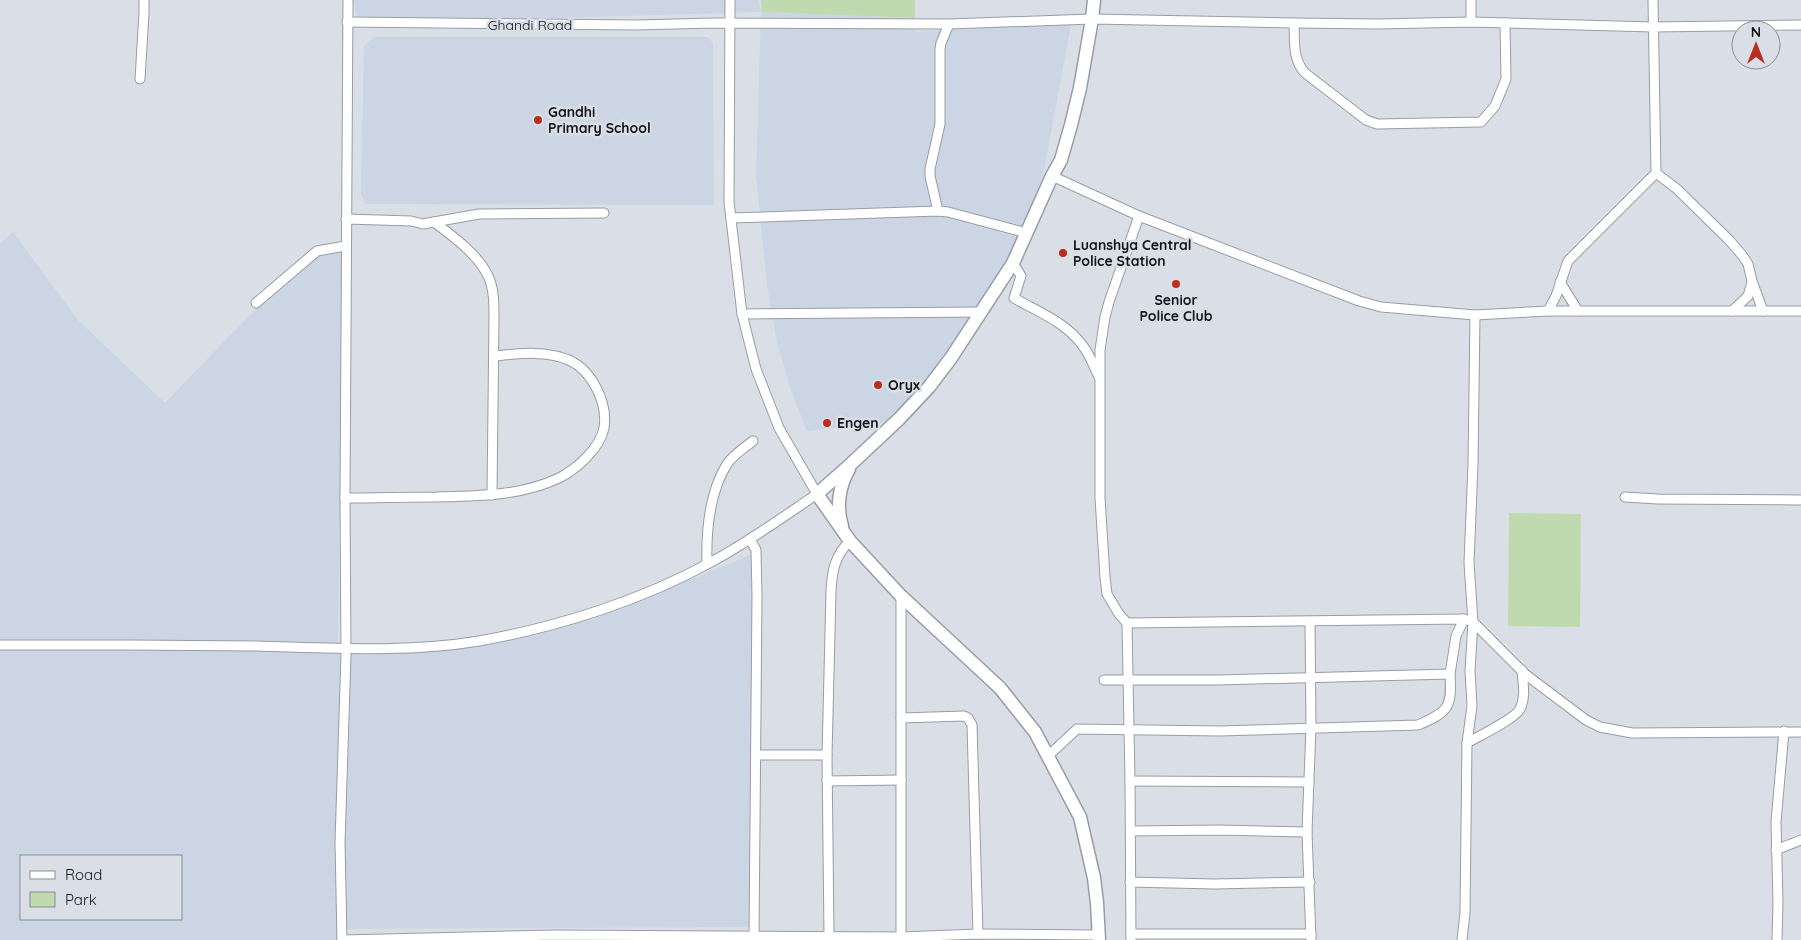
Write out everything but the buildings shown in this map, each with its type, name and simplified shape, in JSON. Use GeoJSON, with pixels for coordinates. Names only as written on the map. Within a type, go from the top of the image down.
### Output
{"type":"FeatureCollection","features":[{"type":"Feature","properties":{"kind":"main road"},"geometry":{"type":"LineString","coordinates":[[1094,0],[1071,125],[1061,160],[1013,263],[951,358],[929,387],[852,464],[817,494],[848,539],[901,596],[1000,688],[1035,732],[1080,817],[1094,878],[1099,938]]}},
{"type":"Feature","properties":{"kind":"main road"},"geometry":{"type":"LineString","coordinates":[[848,539],[840,519],[839,500],[843,481],[852,464]]}},
{"type":"Feature","properties":{"kind":"street"},"geometry":{"type":"LineString","coordinates":[[140,79],[144,0]]}},
{"type":"Feature","properties":{"kind":"street"},"geometry":{"type":"LineString","coordinates":[[348,0],[346,648],[340,843],[342,940],[828,936],[861,938],[978,934],[1099,938]]}},
{"type":"Feature","properties":{"kind":"street"},"geometry":{"type":"LineString","coordinates":[[0,645],[207,645],[407,648],[471,642],[511,634],[606,608],[661,587],[708,564],[750,539],[817,494],[779,428],[756,369],[742,314],[729,202],[730,0]]}},
{"type":"Feature","properties":{"kind":"street"},"geometry":{"type":"LineString","coordinates":[[1471,0],[1471,22]]}},
{"type":"Feature","properties":{"kind":"street"},"geometry":{"type":"LineString","coordinates":[[1548,311],[1556,296],[1568,261],[1656,173],[1653,0]]}},
{"type":"Feature","properties":{"kind":"street","name":"Ghandi Road"},"geometry":{"type":"LineString","coordinates":[[347,22],[580,25],[949,24],[1092,19],[1378,24],[1471,22],[1653,27],[1801,24]]}},
{"type":"Feature","properties":{"kind":"street"},"geometry":{"type":"LineString","coordinates":[[1294,23],[1296,60],[1299,67],[1304,73],[1366,120],[1377,124],[1481,122],[1495,106],[1506,79],[1505,23]]}},
{"type":"Feature","properties":{"kind":"street"},"geometry":{"type":"LineString","coordinates":[[938,211],[930,169],[940,124],[940,49],[949,24]]}},
{"type":"Feature","properties":{"kind":"street"},"geometry":{"type":"LineString","coordinates":[[1656,173],[1676,189],[1730,241],[1748,264],[1763,311]]}},
{"type":"Feature","properties":{"kind":"street"},"geometry":{"type":"LineString","coordinates":[[1052,176],[1139,216],[1359,301],[1389,308],[1475,315],[1548,311],[1801,311]]}},
{"type":"Feature","properties":{"kind":"street"},"geometry":{"type":"LineString","coordinates":[[731,218],[938,211],[1027,233]]}},
{"type":"Feature","properties":{"kind":"street"},"geometry":{"type":"LineString","coordinates":[[346,219],[411,221],[423,224],[479,214],[604,213]]}},
{"type":"Feature","properties":{"kind":"street"},"geometry":{"type":"LineString","coordinates":[[1139,216],[1105,317],[1100,350],[1100,498],[1104,577],[1107,594],[1119,614],[1127,622],[1131,937],[1311,937],[1307,832],[1312,677],[1310,622]]}},
{"type":"Feature","properties":{"kind":"street"},"geometry":{"type":"LineString","coordinates":[[434,222],[476,258],[489,278],[493,297],[494,356],[492,495]]}},
{"type":"Feature","properties":{"kind":"street"},"geometry":{"type":"LineString","coordinates":[[256,303],[317,252],[346,246]]}},
{"type":"Feature","properties":{"kind":"street"},"geometry":{"type":"LineString","coordinates":[[1013,263],[1021,276],[1014,298],[1072,332],[1085,347],[1100,379]]}},
{"type":"Feature","properties":{"kind":"street"},"geometry":{"type":"LineString","coordinates":[[1732,311],[1748,296],[1752,281]]}},
{"type":"Feature","properties":{"kind":"street"},"geometry":{"type":"LineString","coordinates":[[1560,282],[1578,311]]}},
{"type":"Feature","properties":{"kind":"street"},"geometry":{"type":"LineString","coordinates":[[742,314],[982,312]]}},
{"type":"Feature","properties":{"kind":"street"},"geometry":{"type":"LineString","coordinates":[[1462,940],[1465,914],[1467,743],[1472,706],[1468,620],[1468,563],[1473,464],[1475,315]]}},
{"type":"Feature","properties":{"kind":"street"},"geometry":{"type":"LineString","coordinates":[[345,498],[492,495],[522,491],[542,485],[571,471],[595,448],[604,429],[603,412],[598,392],[590,378],[579,366],[566,358],[545,354],[494,356]]}},
{"type":"Feature","properties":{"kind":"street"},"geometry":{"type":"LineString","coordinates":[[708,564],[706,544],[712,497],[728,462],[753,441]]}},
{"type":"Feature","properties":{"kind":"street"},"geometry":{"type":"LineString","coordinates":[[1625,498],[1801,500]]}},
{"type":"Feature","properties":{"kind":"street"},"geometry":{"type":"LineString","coordinates":[[750,539],[756,550],[757,755],[754,937]]}},
{"type":"Feature","properties":{"kind":"street"},"geometry":{"type":"LineString","coordinates":[[828,936],[827,755],[832,575],[839,552],[848,539]]}},
{"type":"Feature","properties":{"kind":"street"},"geometry":{"type":"LineString","coordinates":[[901,596],[901,937]]}},
{"type":"Feature","properties":{"kind":"street"},"geometry":{"type":"LineString","coordinates":[[1048,756],[1077,729],[1220,731],[1418,725],[1438,716],[1448,706],[1451,696],[1450,674],[1456,636],[1468,620]]}},
{"type":"Feature","properties":{"kind":"street"},"geometry":{"type":"LineString","coordinates":[[1127,622],[1468,620],[1522,670],[1586,720],[1600,727],[1613,731],[1660,733],[1801,732]]}},
{"type":"Feature","properties":{"kind":"street"},"geometry":{"type":"LineString","coordinates":[[1467,743],[1506,721],[1519,711],[1524,692],[1522,670]]}},
{"type":"Feature","properties":{"kind":"street"},"geometry":{"type":"LineString","coordinates":[[1104,680],[1218,680],[1450,674]]}},
{"type":"Feature","properties":{"kind":"street"},"geometry":{"type":"LineString","coordinates":[[901,718],[964,716],[968,718],[972,725],[978,934]]}},
{"type":"Feature","properties":{"kind":"street"},"geometry":{"type":"LineString","coordinates":[[1777,940],[1776,822],[1784,731]]}},
{"type":"Feature","properties":{"kind":"street"},"geometry":{"type":"LineString","coordinates":[[757,755],[827,755]]}},
{"type":"Feature","properties":{"kind":"street"},"geometry":{"type":"LineString","coordinates":[[827,781],[901,780]]}},
{"type":"Feature","properties":{"kind":"street"},"geometry":{"type":"LineString","coordinates":[[1130,781],[1309,782]]}},
{"type":"Feature","properties":{"kind":"street"},"geometry":{"type":"LineString","coordinates":[[1131,831],[1220,830],[1307,832]]}},
{"type":"Feature","properties":{"kind":"street"},"geometry":{"type":"LineString","coordinates":[[1776,850],[1801,840]]}},
{"type":"Feature","properties":{"kind":"street"},"geometry":{"type":"LineString","coordinates":[[1130,882],[1214,884],[1310,882]]}},
{"type":"Feature","properties":{"kind":"shaded area"},"geometry":{"type":"Polygon","coordinates":[[[353,0],[758,0],[762,12],[915,18],[915,32],[1072,20],[1033,229],[964,338],[895,421],[807,431],[791,391],[777,342],[767,286],[756,176],[761,12],[358,24],[353,0]]]}},
{"type":"Feature","properties":{"kind":"shaded area","name":"Gandhi Primary School"},"geometry":{"type":"Polygon","coordinates":[[[374,37],[708,37],[713,43],[714,205],[366,204],[361,194],[364,46],[374,37]]]}},
{"type":"Feature","properties":{"kind":"shaded area"},"geometry":{"type":"Polygon","coordinates":[[[13,232],[77,319],[165,403],[293,270],[311,261],[343,239],[338,642],[362,656],[536,634],[680,584],[755,553],[755,927],[338,929],[337,940],[0,940],[0,244],[13,232]]]}},
{"type":"Feature","properties":{"kind":"green space"},"geometry":{"type":"Polygon","coordinates":[[[761,0],[915,0],[915,18],[762,12],[761,0]]]}},
{"type":"Feature","properties":{"kind":"green space"},"geometry":{"type":"Polygon","coordinates":[[[1509,513],[1581,514],[1580,627],[1508,626],[1509,513]]]}},
{"type":"Feature","properties":{"kind":"place","name":"Gandhi Primary School"},"geometry":{"type":"Point","coordinates":[538,120]}},
{"type":"Feature","properties":{"kind":"place","name":"Luanshya Central Police Station"},"geometry":{"type":"Point","coordinates":[1063,253]}},
{"type":"Feature","properties":{"kind":"place","name":"Senior Police Club"},"geometry":{"type":"Point","coordinates":[1176,284]}},
{"type":"Feature","properties":{"kind":"place","name":"Oryx"},"geometry":{"type":"Point","coordinates":[878,385]}},
{"type":"Feature","properties":{"kind":"place","name":"Engen"},"geometry":{"type":"Point","coordinates":[827,423]}}]}
